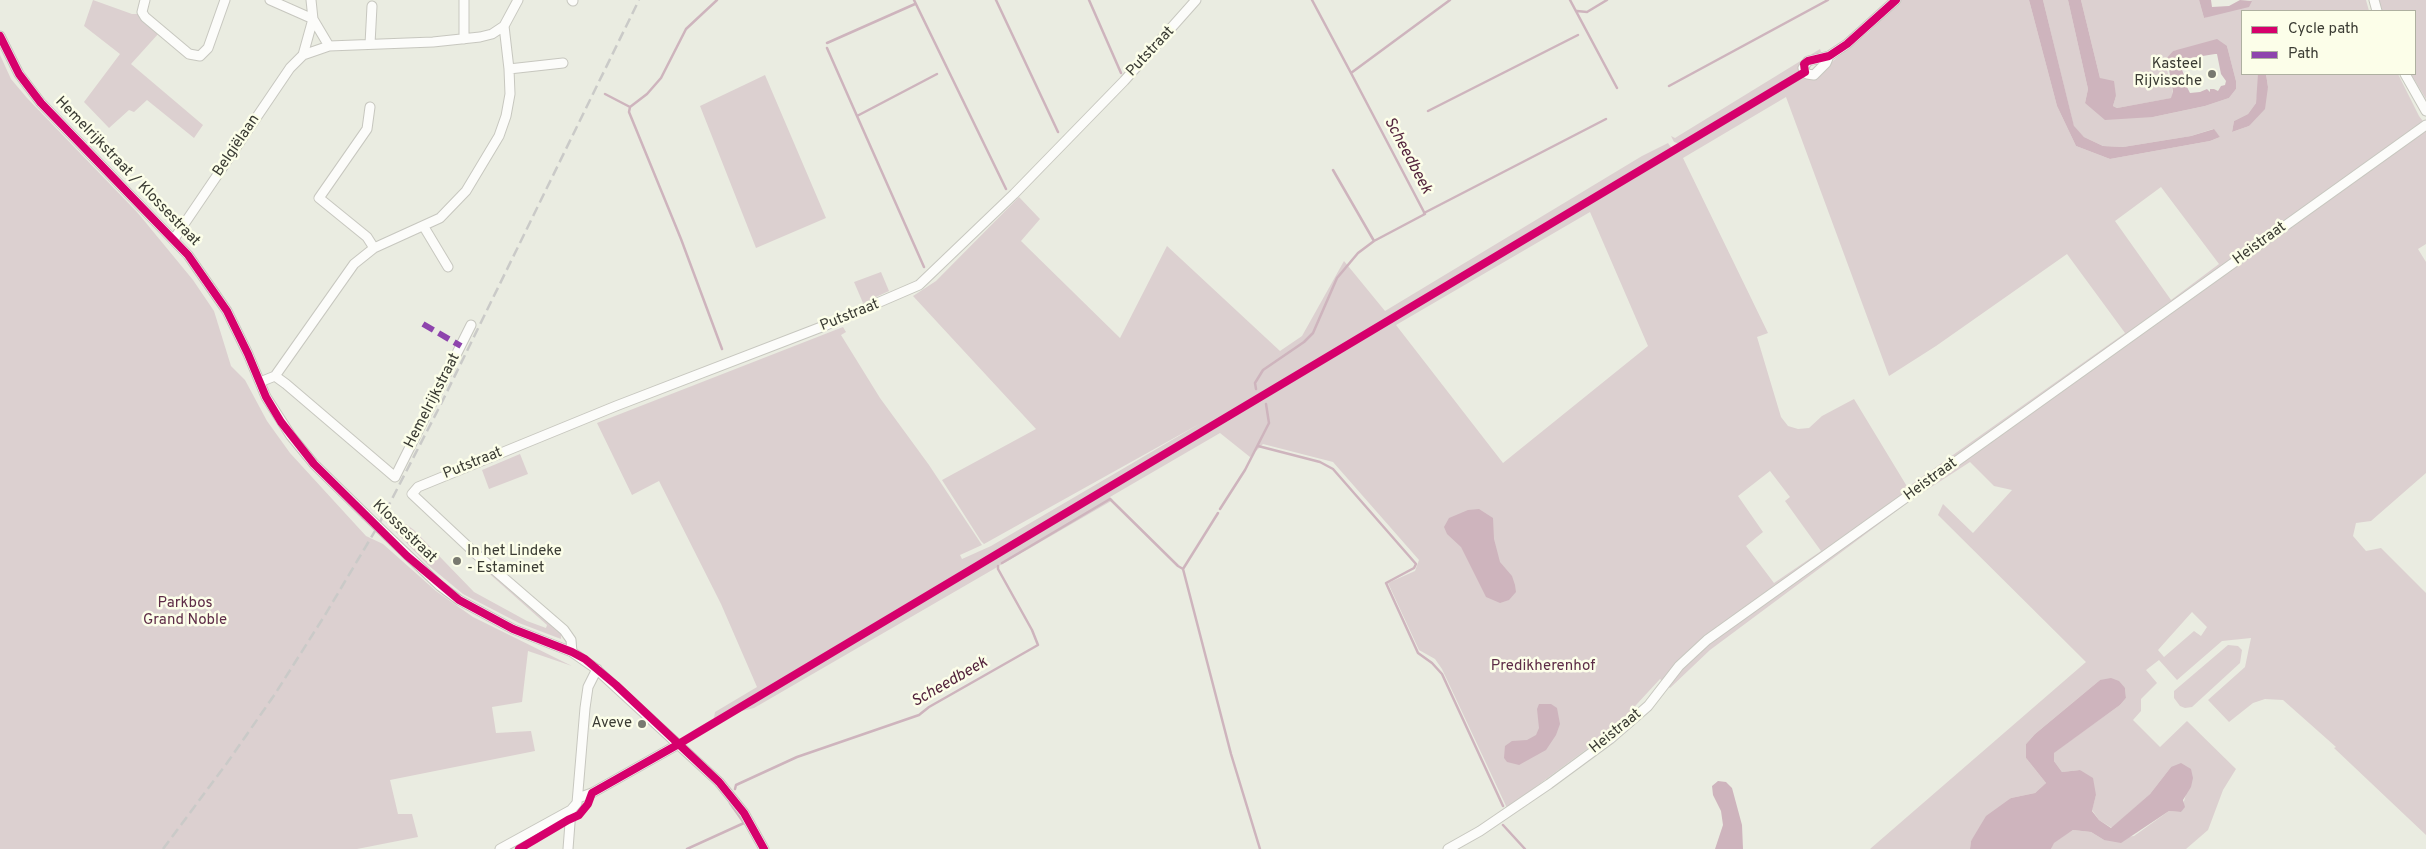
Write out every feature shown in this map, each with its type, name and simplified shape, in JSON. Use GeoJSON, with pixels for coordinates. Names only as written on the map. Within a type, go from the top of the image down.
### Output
{"type":"FeatureCollection","features":[{"type":"Feature","properties":{"kind":"street"},"geometry":{"type":"LineString","coordinates":[[145,0],[142,12],[145,17],[189,54],[200,56],[208,48],[224,0]]}},
{"type":"Feature","properties":{"kind":"street"},"geometry":{"type":"LineString","coordinates":[[270,0],[314,19]]}},
{"type":"Feature","properties":{"kind":"street","name":"Belgiëlaan"},"geometry":{"type":"LineString","coordinates":[[311,0],[314,19],[329,46]]}},
{"type":"Feature","properties":{"kind":"street"},"geometry":{"type":"LineString","coordinates":[[464,0],[464,39]]}},
{"type":"Feature","properties":{"kind":"street"},"geometry":{"type":"LineString","coordinates":[[260,382],[275,376],[354,264],[374,248],[424,227],[440,218],[466,191],[499,136],[506,116],[509,101],[509,69],[504,26],[518,0]]}},
{"type":"Feature","properties":{"kind":"street","name":"Putstraat"},"geometry":{"type":"LineString","coordinates":[[572,652],[571,640],[564,630],[476,554],[412,494],[418,487],[616,406],[824,326],[919,285],[939,268],[1028,180],[1130,74],[1196,0]]}},
{"type":"Feature","properties":{"kind":"street"},"geometry":{"type":"LineString","coordinates":[[1829,56],[1857,35],[1896,0]]}},
{"type":"Feature","properties":{"kind":"street"},"geometry":{"type":"LineString","coordinates":[[370,44],[372,6]]}},
{"type":"Feature","properties":{"kind":"street","name":"Belgiëlaan"},"geometry":{"type":"LineString","coordinates":[[303,55],[314,19]]}},
{"type":"Feature","properties":{"kind":"street","name":"Belgiëlaan"},"geometry":{"type":"LineString","coordinates":[[174,239],[290,68],[303,55],[329,46],[464,39],[490,34],[504,26]]}},
{"type":"Feature","properties":{"kind":"street","name":"Hemelrijkstraat / Klossestraat"},"geometry":{"type":"LineString","coordinates":[[0,36],[19,74],[42,103],[174,239],[226,311],[260,382]]}},
{"type":"Feature","properties":{"kind":"street"},"geometry":{"type":"LineString","coordinates":[[509,69],[562,63]]}},
{"type":"Feature","properties":{"kind":"street"},"geometry":{"type":"LineString","coordinates":[[2406,75],[2426,111]]}},
{"type":"Feature","properties":{"kind":"street"},"geometry":{"type":"LineString","coordinates":[[370,107],[367,129],[319,198],[367,237],[374,248]]}},
{"type":"Feature","properties":{"kind":"street","name":"Heistraat"},"geometry":{"type":"LineString","coordinates":[[1448,849],[1480,831],[1610,739],[1648,706],[1678,666],[1707,640],[2426,124]]}},
{"type":"Feature","properties":{"kind":"street"},"geometry":{"type":"LineString","coordinates":[[424,227],[448,267]]}},
{"type":"Feature","properties":{"kind":"street","name":"Hemelrijkstraat"},"geometry":{"type":"LineString","coordinates":[[275,376],[395,477],[471,325]]}},
{"type":"Feature","properties":{"kind":"street","name":"Klossestraat"},"geometry":{"type":"LineString","coordinates":[[260,382],[281,422],[302,452],[440,586],[465,604],[513,629],[572,652]]}},
{"type":"Feature","properties":{"kind":"street"},"geometry":{"type":"LineString","coordinates":[[572,652],[597,669],[719,782],[744,814],[764,849]]}},
{"type":"Feature","properties":{"kind":"street"},"geometry":{"type":"LineString","coordinates":[[500,849],[570,810],[577,803],[588,687],[597,669]]}},
{"type":"Feature","properties":{"kind":"street"},"geometry":{"type":"LineString","coordinates":[[578,798],[592,793],[677,745]]}},
{"type":"Feature","properties":{"kind":"street"},"geometry":{"type":"LineString","coordinates":[[568,849],[570,810]]}},
{"type":"Feature","properties":{"kind":"green space"},"geometry":{"type":"Polygon","coordinates":[[[93,0],[132,14],[139,14],[159,33],[131,64],[203,125],[194,138],[147,100],[134,112],[129,110],[109,128],[84,102],[120,54],[84,26],[93,0]]]}},
{"type":"Feature","properties":{"kind":"green space","name":"Predikherenhof"},"geometry":{"type":"Polygon","coordinates":[[[1899,0],[2029,0],[2057,106],[2076,146],[2110,159],[2210,141],[2220,137],[2213,129],[2191,136],[2123,147],[2103,146],[2084,137],[2074,127],[2043,0],[2068,0],[2088,89],[2085,103],[2153,117],[2205,106],[2229,98],[2236,89],[2236,81],[2227,46],[2173,51],[2167,70],[2173,93],[2172,98],[2117,108],[2113,106],[2116,96],[2100,78],[2081,0],[2199,0],[2204,18],[2252,0],[2366,0],[2369,10],[2241,10],[2241,75],[2258,75],[2259,80],[2256,103],[2248,114],[2234,121],[2232,132],[2249,126],[2268,87],[2266,75],[2398,75],[2419,116],[2426,125],[2426,244],[2418,249],[2426,262],[2426,473],[2371,521],[2356,523],[2353,536],[2366,551],[2381,548],[2426,593],[2426,835],[2334,748],[2336,747],[2283,700],[2265,699],[2253,703],[2229,722],[2208,700],[2245,667],[2251,638],[2222,641],[2177,680],[2159,660],[2146,670],[2157,683],[2141,699],[2141,711],[2133,720],[2160,747],[2187,721],[2236,769],[2223,790],[2208,830],[2186,849],[2051,849],[2053,843],[2073,830],[2091,832],[2104,840],[2134,836],[2169,811],[2181,812],[2186,794],[2171,767],[2150,794],[2112,828],[2099,820],[2092,810],[2096,795],[2080,770],[2062,772],[2054,761],[2053,753],[2120,705],[2126,698],[2125,688],[2100,680],[2035,734],[2026,744],[2026,758],[2046,783],[2035,793],[2011,798],[1971,841],[1970,849],[1870,849],[2086,662],[1938,515],[1943,504],[1973,533],[2012,490],[1994,486],[1970,462],[1919,495],[1912,484],[2125,333],[2067,254],[1936,346],[1889,376],[1786,97],[1683,158],[1768,333],[1757,337],[1781,417],[1788,426],[1798,429],[1809,428],[1822,416],[1854,399],[1914,498],[1710,650],[1670,688],[1660,679],[1614,729],[1507,808],[1442,669],[1435,659],[1419,650],[1388,583],[1415,571],[1419,560],[1333,462],[1263,444],[1250,457],[1220,433],[1110,497],[1113,500],[754,708],[734,713],[1802,76],[1807,78],[1824,71],[1834,60],[1868,33],[1899,0]],[[2161,187],[2115,221],[2171,300],[2219,264],[2161,187]],[[1590,212],[1396,325],[1503,463],[1648,346],[1590,212]],[[1770,471],[1738,496],[1763,532],[1746,546],[1774,583],[1821,551],[1785,501],[1790,497],[1770,471]],[[2192,612],[2158,650],[2164,657],[2194,631],[2201,636],[2207,627],[2192,612]]]}},
{"type":"Feature","properties":{"kind":"green space"},"geometry":{"type":"Polygon","coordinates":[[[2379,0],[2426,0],[2426,99],[2412,75],[2416,75],[2416,10],[2382,10],[2379,0]]]}},
{"type":"Feature","properties":{"kind":"green space"},"geometry":{"type":"Polygon","coordinates":[[[1820,49],[1821,52],[1802,62],[1800,72],[1680,144],[1674,142],[1671,136],[1675,138],[1820,49]]]}},
{"type":"Feature","properties":{"kind":"green space","name":"Parkbos Grand Noble"},"geometry":{"type":"Polygon","coordinates":[[[0,55],[11,79],[27,98],[137,212],[193,280],[214,311],[231,366],[245,380],[267,421],[290,453],[366,536],[383,544],[436,591],[473,617],[572,666],[528,651],[522,702],[492,707],[496,733],[531,731],[535,751],[390,780],[398,814],[412,814],[418,837],[357,849],[0,849],[0,55]]]}},
{"type":"Feature","properties":{"kind":"green space"},"geometry":{"type":"Polygon","coordinates":[[[765,75],[826,218],[756,248],[700,106],[765,75]]]}},
{"type":"Feature","properties":{"kind":"green space"},"geometry":{"type":"Polygon","coordinates":[[[1668,143],[1672,149],[690,735],[692,731],[714,718],[715,712],[757,687],[721,604],[659,481],[632,495],[597,423],[843,327],[846,332],[841,335],[880,398],[929,465],[982,545],[960,555],[962,559],[991,546],[1201,423],[984,544],[981,541],[942,480],[1036,429],[913,296],[936,281],[1019,197],[1040,219],[1021,241],[1120,338],[1167,246],[1280,351],[1302,336],[1344,261],[1385,311],[1642,156],[1668,143]]]}},
{"type":"Feature","properties":{"kind":"green space"},"geometry":{"type":"Polygon","coordinates":[[[881,272],[889,291],[863,303],[854,282],[881,272]]]}},
{"type":"Feature","properties":{"kind":"green space"},"geometry":{"type":"Polygon","coordinates":[[[520,454],[528,474],[489,489],[482,470],[520,454]]]}},
{"type":"Feature","properties":{"kind":"green space"},"geometry":{"type":"Polygon","coordinates":[[[400,524],[406,524],[414,530],[474,592],[527,621],[546,628],[547,625],[475,561],[478,560],[561,634],[561,639],[519,623],[463,594],[428,565],[392,528],[400,524]]]}},
{"type":"Feature","properties":{"kind":"green space"},"geometry":{"type":"Polygon","coordinates":[[[2228,645],[2238,646],[2242,650],[2240,663],[2192,707],[2185,708],[2180,706],[2174,698],[2174,691],[2228,645]]]}},
{"type":"Feature","properties":{"kind":"shaded area"},"geometry":{"type":"Polygon","coordinates":[[[2029,0],[2043,0],[2074,126],[2084,137],[2103,146],[2123,147],[2191,136],[2214,129],[2220,137],[2210,141],[2110,159],[2076,146],[2057,106],[2029,0]]]}},
{"type":"Feature","properties":{"kind":"shaded area"},"geometry":{"type":"Polygon","coordinates":[[[2068,0],[2081,0],[2100,78],[2114,81],[2116,96],[2113,106],[2117,108],[2171,98],[2173,92],[2167,58],[2173,51],[2217,39],[2227,46],[2236,81],[2236,89],[2229,98],[2205,106],[2153,117],[2105,120],[2085,103],[2088,89],[2068,0]],[[2217,54],[2184,59],[2180,64],[2190,93],[2207,89],[2210,92],[2210,89],[2218,91],[2221,86],[2225,85],[2226,81],[2221,74],[2217,54]]]}},
{"type":"Feature","properties":{"kind":"shaded area"},"geometry":{"type":"Polygon","coordinates":[[[2199,0],[2211,0],[2212,7],[2229,6],[2240,0],[2252,1],[2249,7],[2204,18],[2199,0]]]}},
{"type":"Feature","properties":{"kind":"shaded area"},"geometry":{"type":"Polygon","coordinates":[[[2258,75],[2266,75],[2268,87],[2265,109],[2249,126],[2232,132],[2234,121],[2248,114],[2256,103],[2258,75]]]}},
{"type":"Feature","properties":{"kind":"shaded area"},"geometry":{"type":"Polygon","coordinates":[[[1479,509],[1493,518],[1494,539],[1500,562],[1512,576],[1515,585],[1516,592],[1509,600],[1500,603],[1486,597],[1461,547],[1447,534],[1444,527],[1449,518],[1468,510],[1479,509]]]}},
{"type":"Feature","properties":{"kind":"shaded area"},"geometry":{"type":"Polygon","coordinates":[[[2111,678],[2119,681],[2125,688],[2126,698],[2120,705],[2054,753],[2054,761],[2062,772],[2080,770],[2093,778],[2096,795],[2092,811],[2099,820],[2111,828],[2150,794],[2171,767],[2181,763],[2191,769],[2193,778],[2191,787],[2183,800],[2185,807],[2181,812],[2169,811],[2121,843],[2104,840],[2091,832],[2073,830],[2054,843],[2051,849],[1970,849],[1971,841],[1986,816],[2011,798],[2035,793],[2046,783],[2026,758],[2026,744],[2035,734],[2100,680],[2111,678]]]}},
{"type":"Feature","properties":{"kind":"shaded area"},"geometry":{"type":"Polygon","coordinates":[[[1539,704],[1551,704],[1557,708],[1560,724],[1556,735],[1546,750],[1519,765],[1507,762],[1504,758],[1505,746],[1512,741],[1527,740],[1536,735],[1539,728],[1537,709],[1539,704]]]}},
{"type":"Feature","properties":{"kind":"shaded area"},"geometry":{"type":"Polygon","coordinates":[[[1718,781],[1726,782],[1732,788],[1742,825],[1743,849],[1715,849],[1723,825],[1721,811],[1713,795],[1712,786],[1718,781]]]}},
{"type":"Feature","properties":{"kind":"waterway"},"geometry":{"type":"LineString","coordinates":[[605,94],[630,107],[647,94],[661,78],[686,29],[717,0]]}},
{"type":"Feature","properties":{"kind":"waterway"},"geometry":{"type":"LineString","coordinates":[[914,0],[1006,189]]}},
{"type":"Feature","properties":{"kind":"waterway"},"geometry":{"type":"LineString","coordinates":[[996,0],[1058,132]]}},
{"type":"Feature","properties":{"kind":"waterway"},"geometry":{"type":"LineString","coordinates":[[1089,0],[1121,73]]}},
{"type":"Feature","properties":{"kind":"waterway"},"geometry":{"type":"LineString","coordinates":[[1312,0],[1351,73]]}},
{"type":"Feature","properties":{"kind":"waterway","name":"Scheedbeek"},"geometry":{"type":"LineString","coordinates":[[1256,389],[1255,383],[1263,370],[1304,342],[1313,333],[1337,278],[1358,253],[1374,241],[1425,214],[1351,73],[1450,0]]}},
{"type":"Feature","properties":{"kind":"waterway"},"geometry":{"type":"LineString","coordinates":[[1570,0],[1617,88]]}},
{"type":"Feature","properties":{"kind":"waterway"},"geometry":{"type":"LineString","coordinates":[[1577,11],[1587,12],[1607,0]]}},
{"type":"Feature","properties":{"kind":"waterway"},"geometry":{"type":"LineString","coordinates":[[1669,86],[1828,0]]}},
{"type":"Feature","properties":{"kind":"waterway"},"geometry":{"type":"LineString","coordinates":[[827,43],[915,4]]}},
{"type":"Feature","properties":{"kind":"waterway"},"geometry":{"type":"LineString","coordinates":[[1428,111],[1578,35]]}},
{"type":"Feature","properties":{"kind":"waterway"},"geometry":{"type":"LineString","coordinates":[[827,48],[857,116],[937,74]]}},
{"type":"Feature","properties":{"kind":"waterway"},"geometry":{"type":"LineString","coordinates":[[630,107],[629,112],[681,239],[722,349]]}},
{"type":"Feature","properties":{"kind":"waterway"},"geometry":{"type":"LineString","coordinates":[[857,116],[924,267]]}},
{"type":"Feature","properties":{"kind":"waterway"},"geometry":{"type":"LineString","coordinates":[[1424,213],[1606,119]]}},
{"type":"Feature","properties":{"kind":"waterway"},"geometry":{"type":"LineString","coordinates":[[1333,170],[1374,241]]}},
{"type":"Feature","properties":{"kind":"waterway","name":"Scheedbeek"},"geometry":{"type":"LineString","coordinates":[[1220,509],[1245,470],[1269,423],[1266,404]]}},
{"type":"Feature","properties":{"kind":"waterway"},"geometry":{"type":"LineString","coordinates":[[1258,446],[1320,462],[1333,469],[1416,564],[1414,568],[1386,583],[1418,653],[1432,663],[1442,674],[1503,806]]}},
{"type":"Feature","properties":{"kind":"waterway","name":"Scheedbeek"},"geometry":{"type":"LineString","coordinates":[[1002,563],[1110,499],[1183,569]]}},
{"type":"Feature","properties":{"kind":"waterway","name":"Scheedbeek"},"geometry":{"type":"LineString","coordinates":[[1183,569],[1218,513]]}},
{"type":"Feature","properties":{"kind":"waterway","name":"Scheedbeek"},"geometry":{"type":"LineString","coordinates":[[735,789],[736,785],[797,757],[919,715],[929,707],[1038,645],[998,566]]}},
{"type":"Feature","properties":{"kind":"waterway"},"geometry":{"type":"LineString","coordinates":[[1183,569],[1231,754],[1260,849]]}},
{"type":"Feature","properties":{"kind":"waterway","name":"Scheedbeek"},"geometry":{"type":"LineString","coordinates":[[687,849],[744,823],[730,803]]}},
{"type":"Feature","properties":{"kind":"waterway","name":"Scheedbeek"},"geometry":{"type":"LineString","coordinates":[[1503,825],[1525,849]]}},
{"type":"Feature","properties":{"kind":"railway"},"geometry":{"type":"LineString","coordinates":[[163,849],[227,763],[275,694],[378,526],[440,406],[639,0]]}},
{"type":"Feature","properties":{"kind":"marked path"},"geometry":{"type":"LineString","coordinates":[[423,324],[461,346]]}},
{"type":"Feature","properties":{"kind":"cycle path"},"geometry":{"type":"LineString","coordinates":[[1805,72],[1804,64],[1808,61],[1829,56],[1847,44],[1896,0]]}},
{"type":"Feature","properties":{"kind":"cycle path"},"geometry":{"type":"LineString","coordinates":[[0,36],[19,74],[41,103],[188,255],[227,311],[266,397],[281,422],[314,464],[407,556],[459,600],[513,629],[585,659],[616,685],[719,782],[744,813],[764,849]]}},
{"type":"Feature","properties":{"kind":"cycle path"},"geometry":{"type":"LineString","coordinates":[[519,849],[579,815],[588,804],[592,793],[677,745],[1805,72]]}},
{"type":"Feature","properties":{"kind":"place","name":"Kasteel Rijvissche"},"geometry":{"type":"Point","coordinates":[2212,74]}},
{"type":"Feature","properties":{"kind":"place","name":"In het Lindeke - Estaminet"},"geometry":{"type":"Point","coordinates":[457,561]}},
{"type":"Feature","properties":{"kind":"place","name":"Aveve"},"geometry":{"type":"Point","coordinates":[642,724]}}]}
